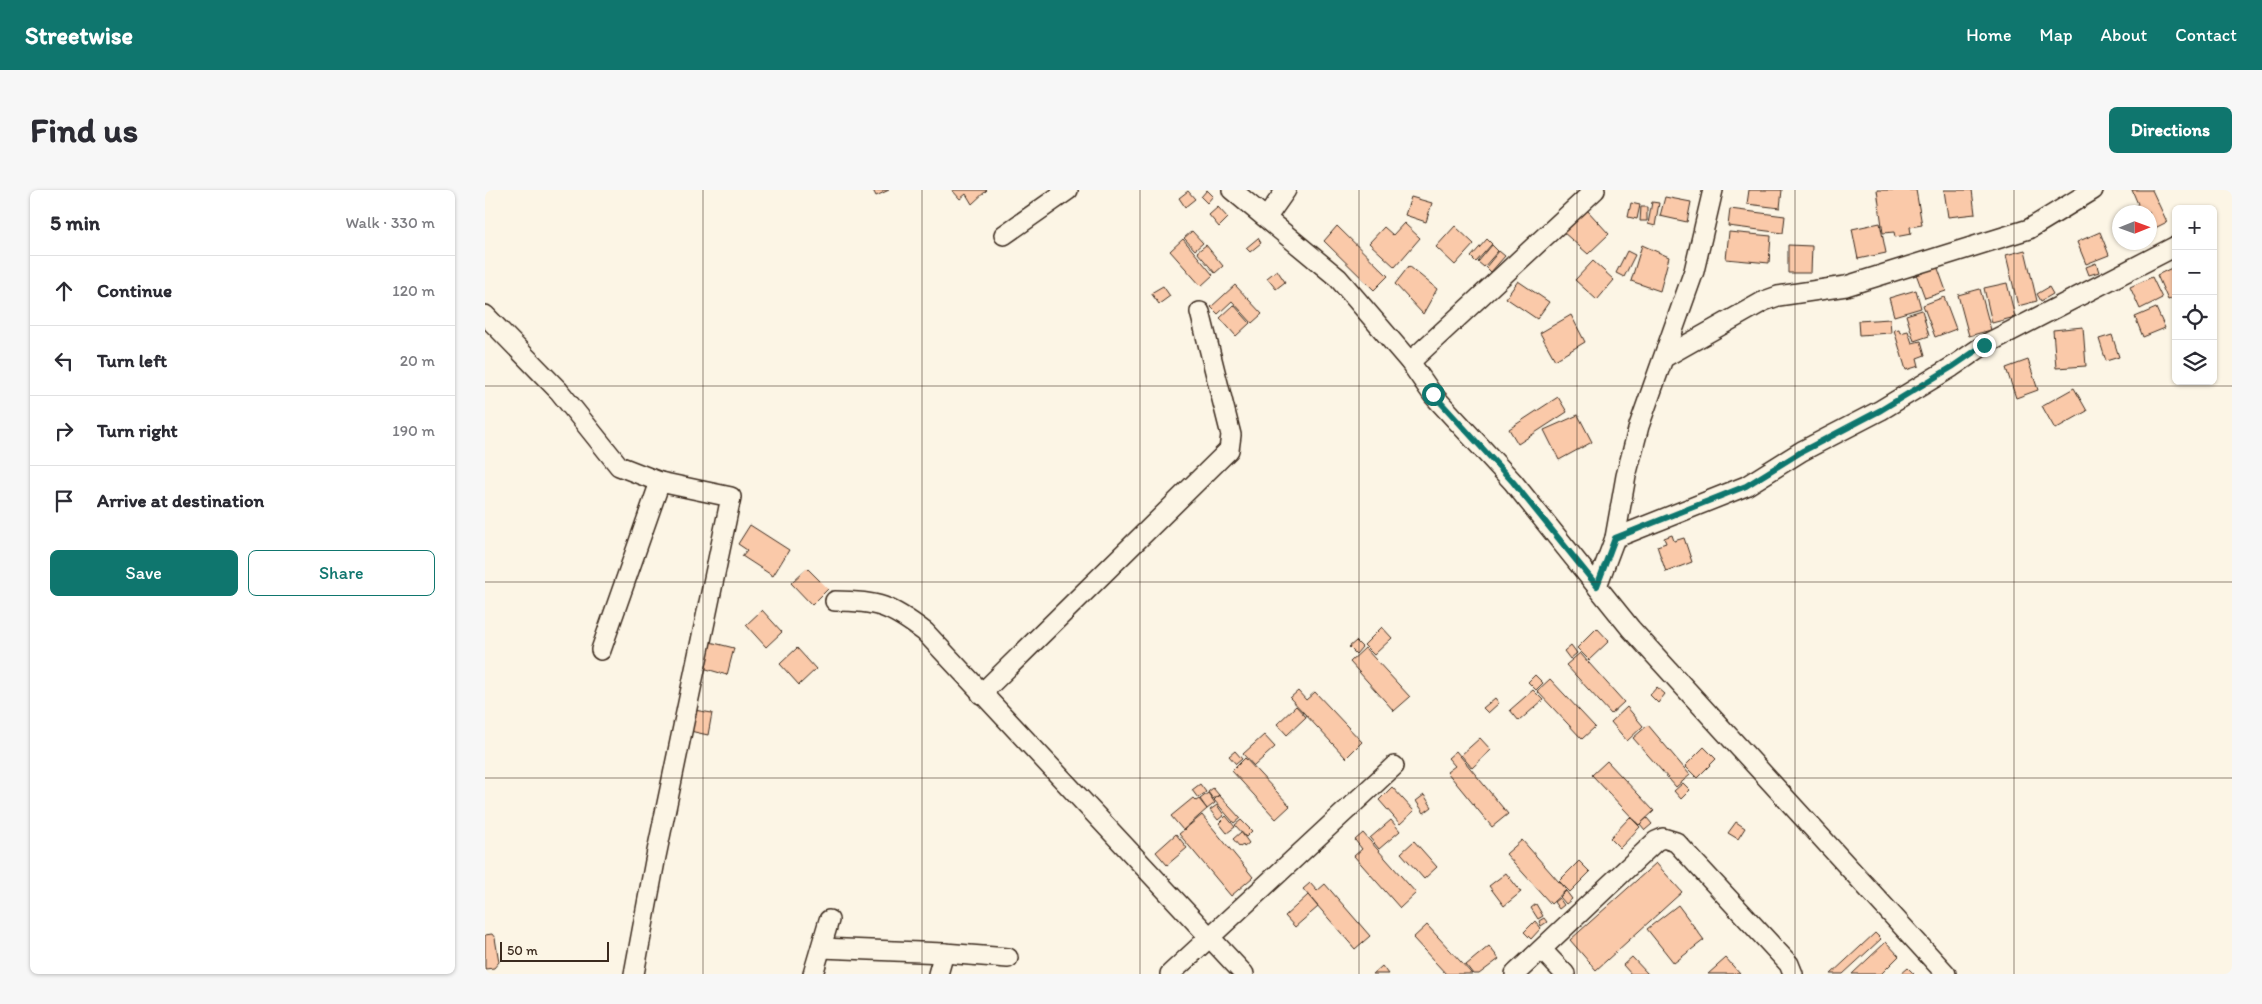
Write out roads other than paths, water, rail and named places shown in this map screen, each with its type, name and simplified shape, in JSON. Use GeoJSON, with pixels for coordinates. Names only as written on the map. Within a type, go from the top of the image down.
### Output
{"type":"FeatureCollection","features":[{"type":"Feature","properties":{"kind":"street"},"geometry":{"type":"LineString","coordinates":[[1004,235],[1068,190]]}},
{"type":"Feature","properties":{"kind":"street"},"geometry":{"type":"LineString","coordinates":[[1232,190],[1267,217],[1338,278],[1410,362],[1433,394],[1513,482],[1631,629],[1946,974]]}},
{"type":"Feature","properties":{"kind":"street"},"geometry":{"type":"LineString","coordinates":[[1267,217],[1286,190]]}},
{"type":"Feature","properties":{"kind":"street"},"geometry":{"type":"LineString","coordinates":[[1410,362],[1595,190]]}},
{"type":"Feature","properties":{"kind":"street"},"geometry":{"type":"LineString","coordinates":[[1597,586],[1615,538],[1625,476],[1639,426],[1694,271],[1713,190]]}},
{"type":"Feature","properties":{"kind":"street"},"geometry":{"type":"LineString","coordinates":[[1665,357],[1764,301],[1784,295],[1846,286],[2029,229],[2093,190]]}},
{"type":"Feature","properties":{"kind":"street"},"geometry":{"type":"LineString","coordinates":[[1615,538],[1746,486],[1801,452],[1881,410],[1952,367],[1984,345],[2172,248]]}},
{"type":"Feature","properties":{"kind":"street"},"geometry":{"type":"LineString","coordinates":[[981,694],[1229,450],[1231,435],[1200,312]]}},
{"type":"Feature","properties":{"kind":"street"},"geometry":{"type":"LineString","coordinates":[[485,315],[559,391],[619,466],[660,482],[731,497],[655,861],[634,974]]}},
{"type":"Feature","properties":{"kind":"street"},"geometry":{"type":"LineString","coordinates":[[601,650],[660,482]]}},
{"type":"Feature","properties":{"kind":"street"},"geometry":{"type":"LineString","coordinates":[[835,601],[873,602],[905,618],[925,632],[1244,974]]}},
{"type":"Feature","properties":{"kind":"street"},"geometry":{"type":"LineString","coordinates":[[1170,974],[1394,766]]}},
{"type":"Feature","properties":{"kind":"street"},"geometry":{"type":"LineString","coordinates":[[1515,974],[1656,841],[1669,838],[1676,842],[1789,964],[1793,974]]}},
{"type":"Feature","properties":{"kind":"street"},"geometry":{"type":"LineString","coordinates":[[813,974],[829,920]]}},
{"type":"Feature","properties":{"kind":"street"},"geometry":{"type":"LineString","coordinates":[[821,948],[944,953],[1008,958]]}},
{"type":"Feature","properties":{"kind":"street"},"geometry":{"type":"LineString","coordinates":[[1542,950],[1565,974]]}},
{"type":"Feature","properties":{"kind":"street"},"geometry":{"type":"LineString","coordinates":[[937,974],[944,953]]}}]}
